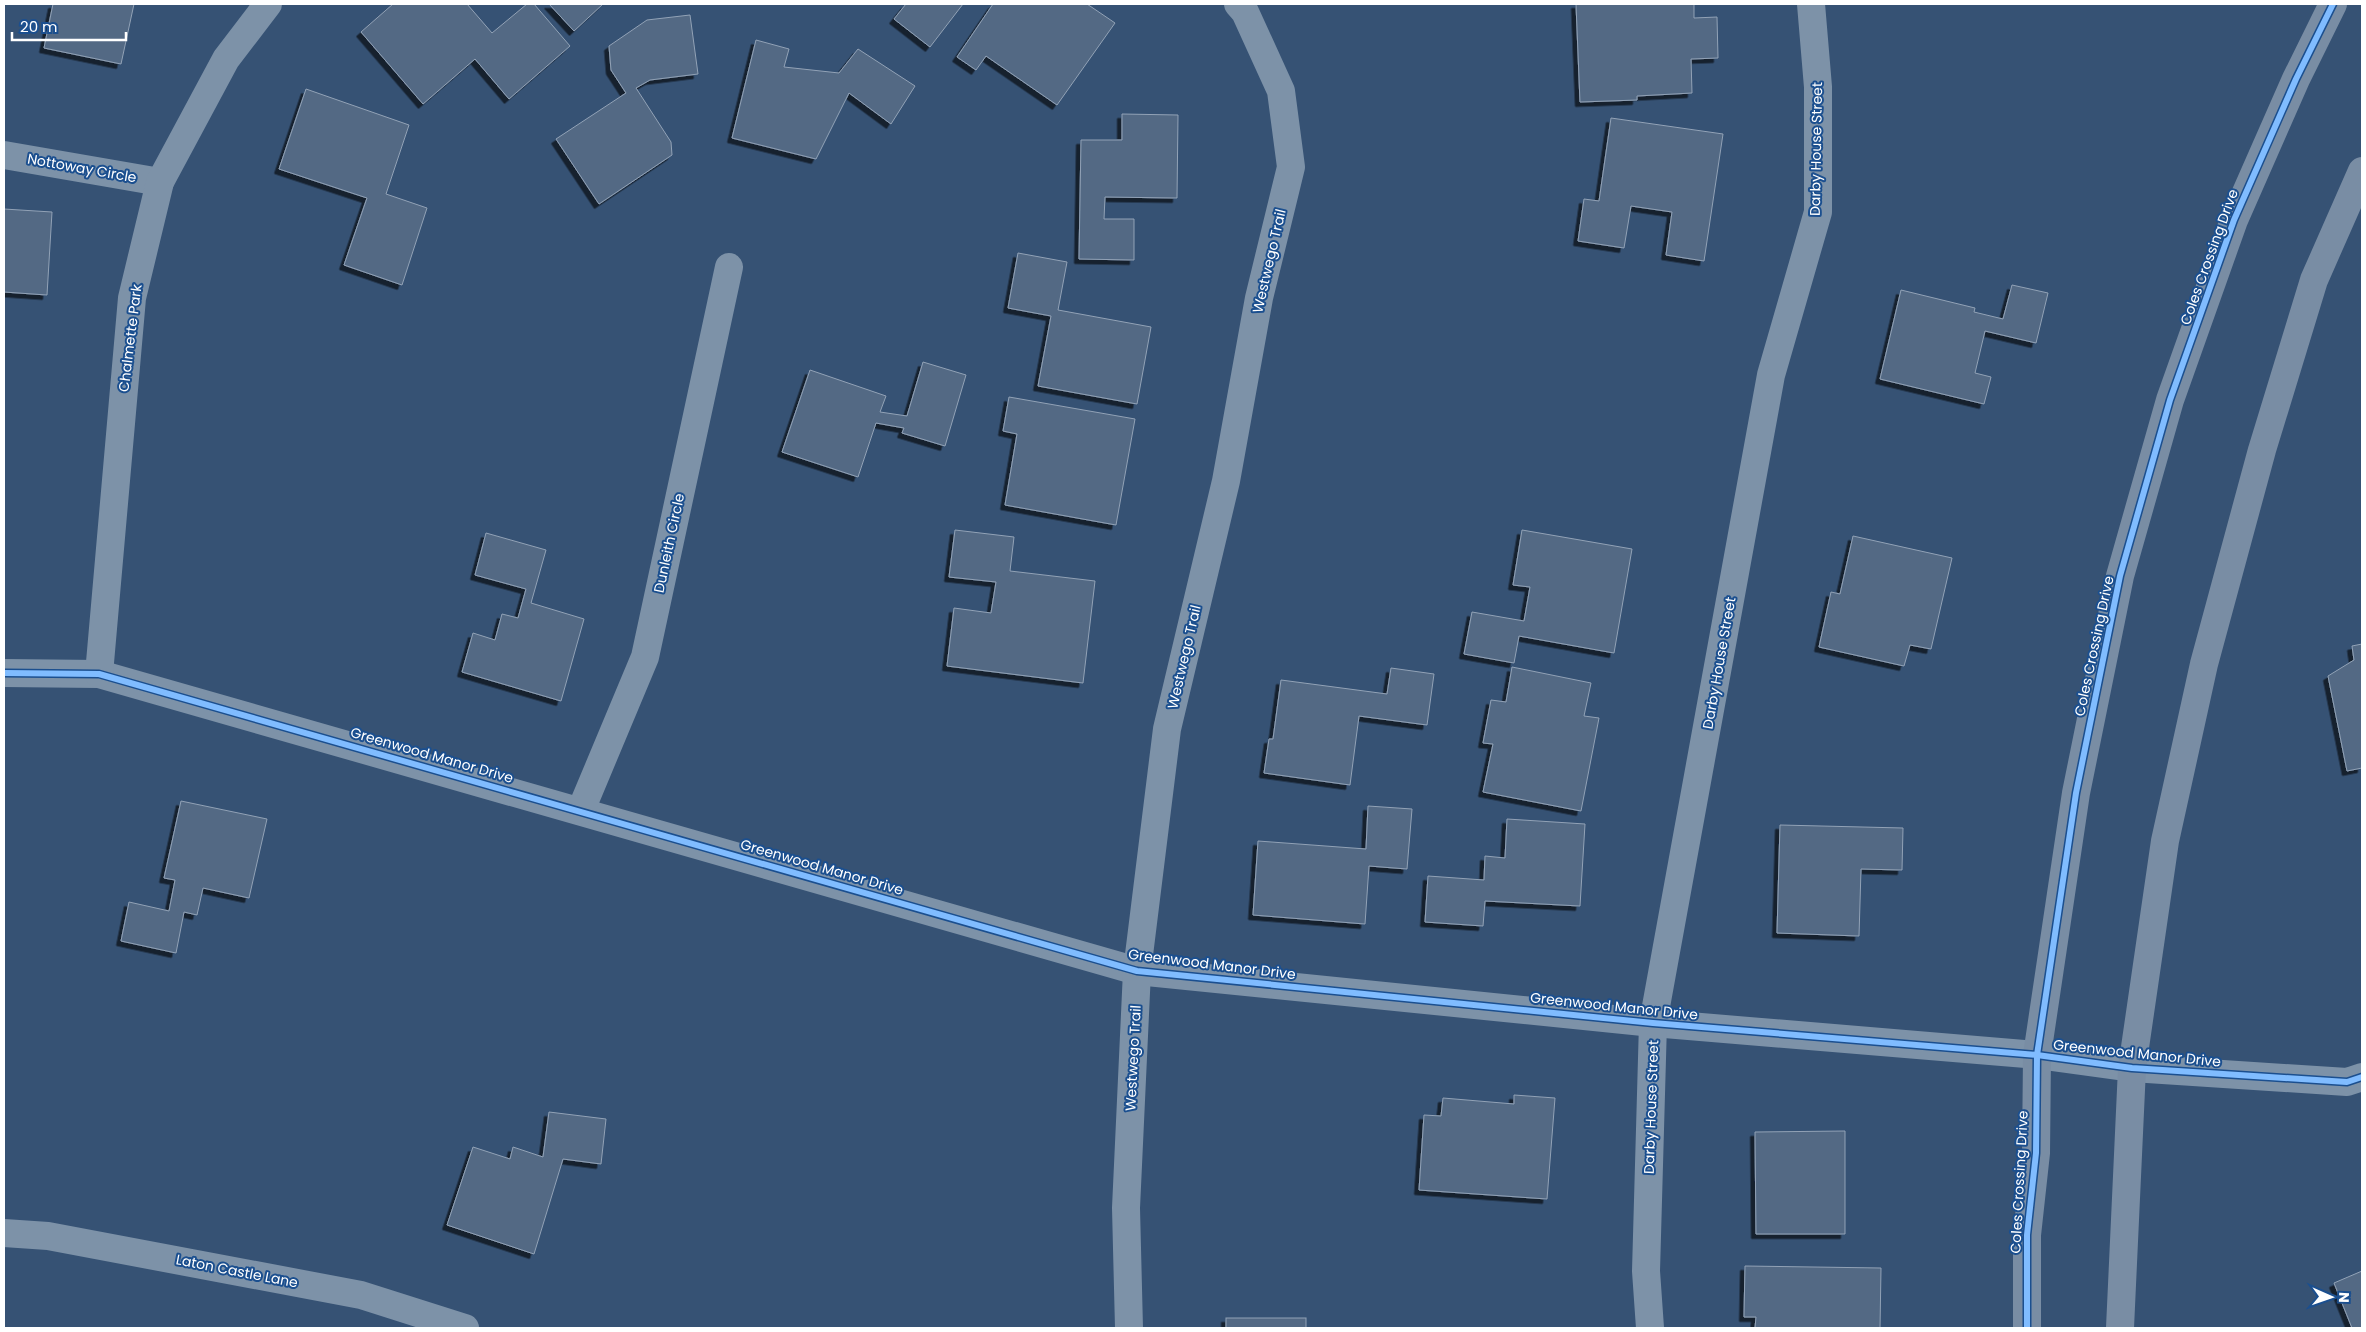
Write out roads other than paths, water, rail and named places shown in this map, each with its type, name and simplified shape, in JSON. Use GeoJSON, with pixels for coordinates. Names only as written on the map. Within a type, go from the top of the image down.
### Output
{"type":"FeatureCollection","features":[{"type":"Feature","properties":{"kind":"street","name":"Chalmette Park"},"geometry":{"type":"LineString","coordinates":[[99,674],[132,298],[160,182],[226,59],[268,4]]}},
{"type":"Feature","properties":{"kind":"street","name":"Westwego Trail"},"geometry":{"type":"LineString","coordinates":[[1129,1328],[1126,1208],[1137,971],[1167,729],[1226,481],[1259,298],[1291,167],[1281,91],[1246,12],[1238,4]]}},
{"type":"Feature","properties":{"kind":"street","name":"Darby House Street"},"geometry":{"type":"LineString","coordinates":[[1650,1328],[1646,1271],[1653,1024],[1772,375],[1818,212],[1818,87],[1811,4]]}},
{"type":"Feature","properties":{"kind":"street","name":"Coles Crossing Drive"},"geometry":{"type":"LineString","coordinates":[[2027,1328],[2027,1235],[2036,1153],[2037,1055],[2076,792],[2120,576],[2170,400],[2234,220],[2296,79],[2334,4]]}},
{"type":"Feature","properties":{"kind":"street","name":"Nottoway Circle"},"geometry":{"type":"LineString","coordinates":[[4,155],[160,182]]}},
{"type":"Feature","properties":{"kind":"street"},"geometry":{"type":"LineString","coordinates":[[2120,1328],[2132,1068],[2165,841],[2204,664],[2262,450],[2314,280],[2362,171]]}},
{"type":"Feature","properties":{"kind":"street","name":"Dunleith Circle"},"geometry":{"type":"LineString","coordinates":[[581,810],[644,658],[729,267]]}},
{"type":"Feature","properties":{"kind":"street","name":"Greenwood Manor Drive"},"geometry":{"type":"LineString","coordinates":[[4,673],[99,674],[581,810],[1137,971],[1653,1024],[2037,1055],[2132,1068],[2347,1082],[2362,1077]]}},
{"type":"Feature","properties":{"kind":"street","name":"Laton Castle Lane"},"geometry":{"type":"LineString","coordinates":[[4,1233],[48,1236],[361,1295],[466,1328]]}}]}
